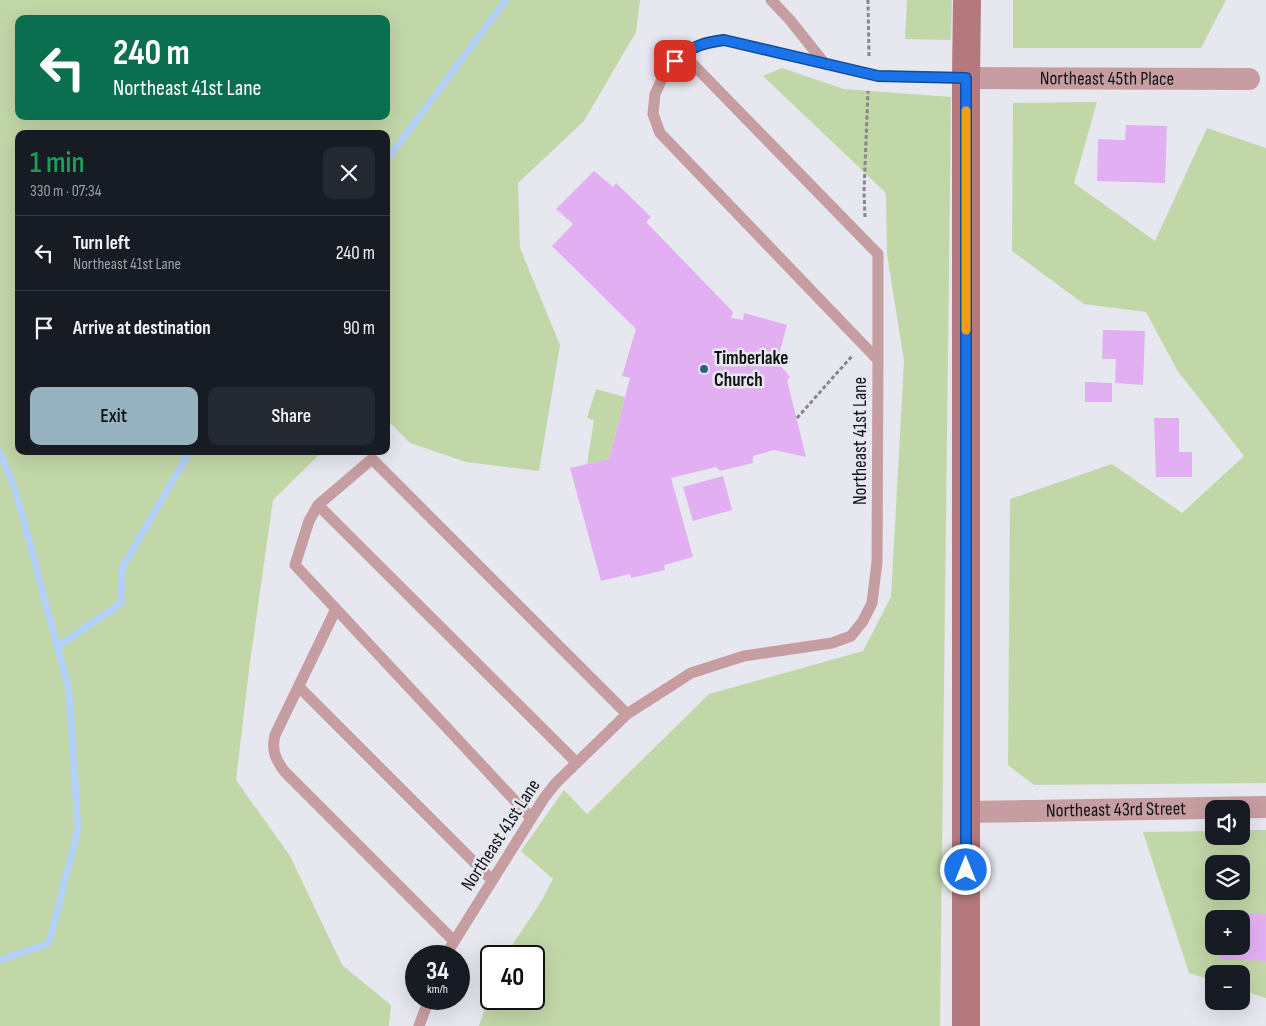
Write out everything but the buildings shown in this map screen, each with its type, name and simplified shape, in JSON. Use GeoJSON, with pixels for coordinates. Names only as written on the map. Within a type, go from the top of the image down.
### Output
{"type":"FeatureCollection","features":[{"type":"Feature","properties":{"kind":"street"},"geometry":{"type":"LineString","coordinates":[[966,1026],[967,0]]}},
{"type":"Feature","properties":{"kind":"street","name":"Northeast 45th Place"},"geometry":{"type":"LineString","coordinates":[[966,78],[1249,80]]}},
{"type":"Feature","properties":{"kind":"street","name":"Northeast 43rd Street"},"geometry":{"type":"LineString","coordinates":[[966,812],[1266,807]]}},
{"type":"Feature","properties":{"kind":"lane"},"geometry":{"type":"LineString","coordinates":[[771,0],[790,20],[825,64]]}},
{"type":"Feature","properties":{"kind":"lane","name":"Northeast 41st Lane"},"geometry":{"type":"LineString","coordinates":[[452,945],[544,798],[627,714],[691,673],[744,656],[832,643],[852,636],[863,621],[872,603],[877,562],[878,360],[660,134],[653,114],[655,94],[667,68],[683,54],[704,43],[724,40],[878,76],[966,78]]}},
{"type":"Feature","properties":{"kind":"lane"},"geometry":{"type":"LineString","coordinates":[[683,54],[878,254],[878,360]]}},
{"type":"Feature","properties":{"kind":"lane"},"geometry":{"type":"LineString","coordinates":[[531,818],[295,565],[308,521],[318,505],[372,459],[627,714]]}},
{"type":"Feature","properties":{"kind":"lane"},"geometry":{"type":"LineString","coordinates":[[318,505],[577,763]]}},
{"type":"Feature","properties":{"kind":"lane"},"geometry":{"type":"LineString","coordinates":[[336,609],[273,742],[273,751],[277,762],[285,772],[454,941]]}},
{"type":"Feature","properties":{"kind":"lane"},"geometry":{"type":"LineString","coordinates":[[299,687],[492,880]]}},
{"type":"Feature","properties":{"kind":"lane"},"geometry":{"type":"LineString","coordinates":[[419,1026],[425,1010]]}},
{"type":"Feature","properties":{"kind":"green space"},"geometry":{"type":"Polygon","coordinates":[[[0,0],[640,0],[636,32],[584,121],[518,183],[520,248],[560,345],[539,471],[466,462],[410,443],[390,423],[390,130],[15,130],[15,455],[319,455],[273,500],[250,662],[236,780],[290,856],[342,965],[391,1005],[389,1026],[0,1026],[0,0]]]}},
{"type":"Feature","properties":{"kind":"green space"},"geometry":{"type":"Polygon","coordinates":[[[907,0],[952,0],[951,40],[905,39],[907,0]]]}},
{"type":"Feature","properties":{"kind":"green space"},"geometry":{"type":"Polygon","coordinates":[[[1013,0],[1226,0],[1201,48],[1013,48],[1013,0]]]}},
{"type":"Feature","properties":{"kind":"green space"},"geometry":{"type":"Polygon","coordinates":[[[782,68],[844,89],[951,97],[940,1026],[479,1026],[484,1010],[545,1010],[545,945],[512,945],[542,900],[553,879],[521,851],[564,790],[587,814],[709,694],[863,651],[891,597],[904,361],[887,254],[886,193],[763,76],[782,68]]]}},
{"type":"Feature","properties":{"kind":"green space"},"geometry":{"type":"Polygon","coordinates":[[[1097,102],[1074,183],[1155,241],[1207,128],[1266,148],[1266,783],[1034,785],[1008,765],[1010,499],[1112,464],[1182,513],[1244,456],[1177,370],[1146,312],[1084,304],[1012,251],[1013,103],[1097,102]]]}},
{"type":"Feature","properties":{"kind":"green space"},"geometry":{"type":"Polygon","coordinates":[[[596,389],[625,397],[609,459],[587,464],[594,420],[587,418],[596,389]]]}},
{"type":"Feature","properties":{"kind":"green space"},"geometry":{"type":"Polygon","coordinates":[[[1250,830],[1266,830],[1266,998],[1250,993],[1250,965],[1205,965],[1205,978],[1189,973],[1143,832],[1205,831],[1205,845],[1250,845],[1250,830]]]}},
{"type":"Feature","properties":{"kind":"waterway"},"geometry":{"type":"LineString","coordinates":[[390,156],[506,0]]}},
{"type":"Feature","properties":{"kind":"waterway"},"geometry":{"type":"LineString","coordinates":[[0,453],[15,489],[69,690],[78,829],[49,943],[0,960]]}},
{"type":"Feature","properties":{"kind":"waterway"},"geometry":{"type":"LineString","coordinates":[[57,647],[121,603],[122,568],[188,455]]}},
{"type":"Feature","properties":{"kind":"slow traffic"},"geometry":{"type":"LineString","coordinates":[[966,111],[966,330]]}},
{"type":"Feature","properties":{"kind":"place","name":"Timberlake Church"},"geometry":{"type":"Point","coordinates":[704,369]}},
{"type":"Feature","properties":{"kind":"route"},"geometry":{"type":"LineString","coordinates":[[675,61],[683,54],[704,43],[724,40],[878,76],[966,78],[966,870]]}}]}
